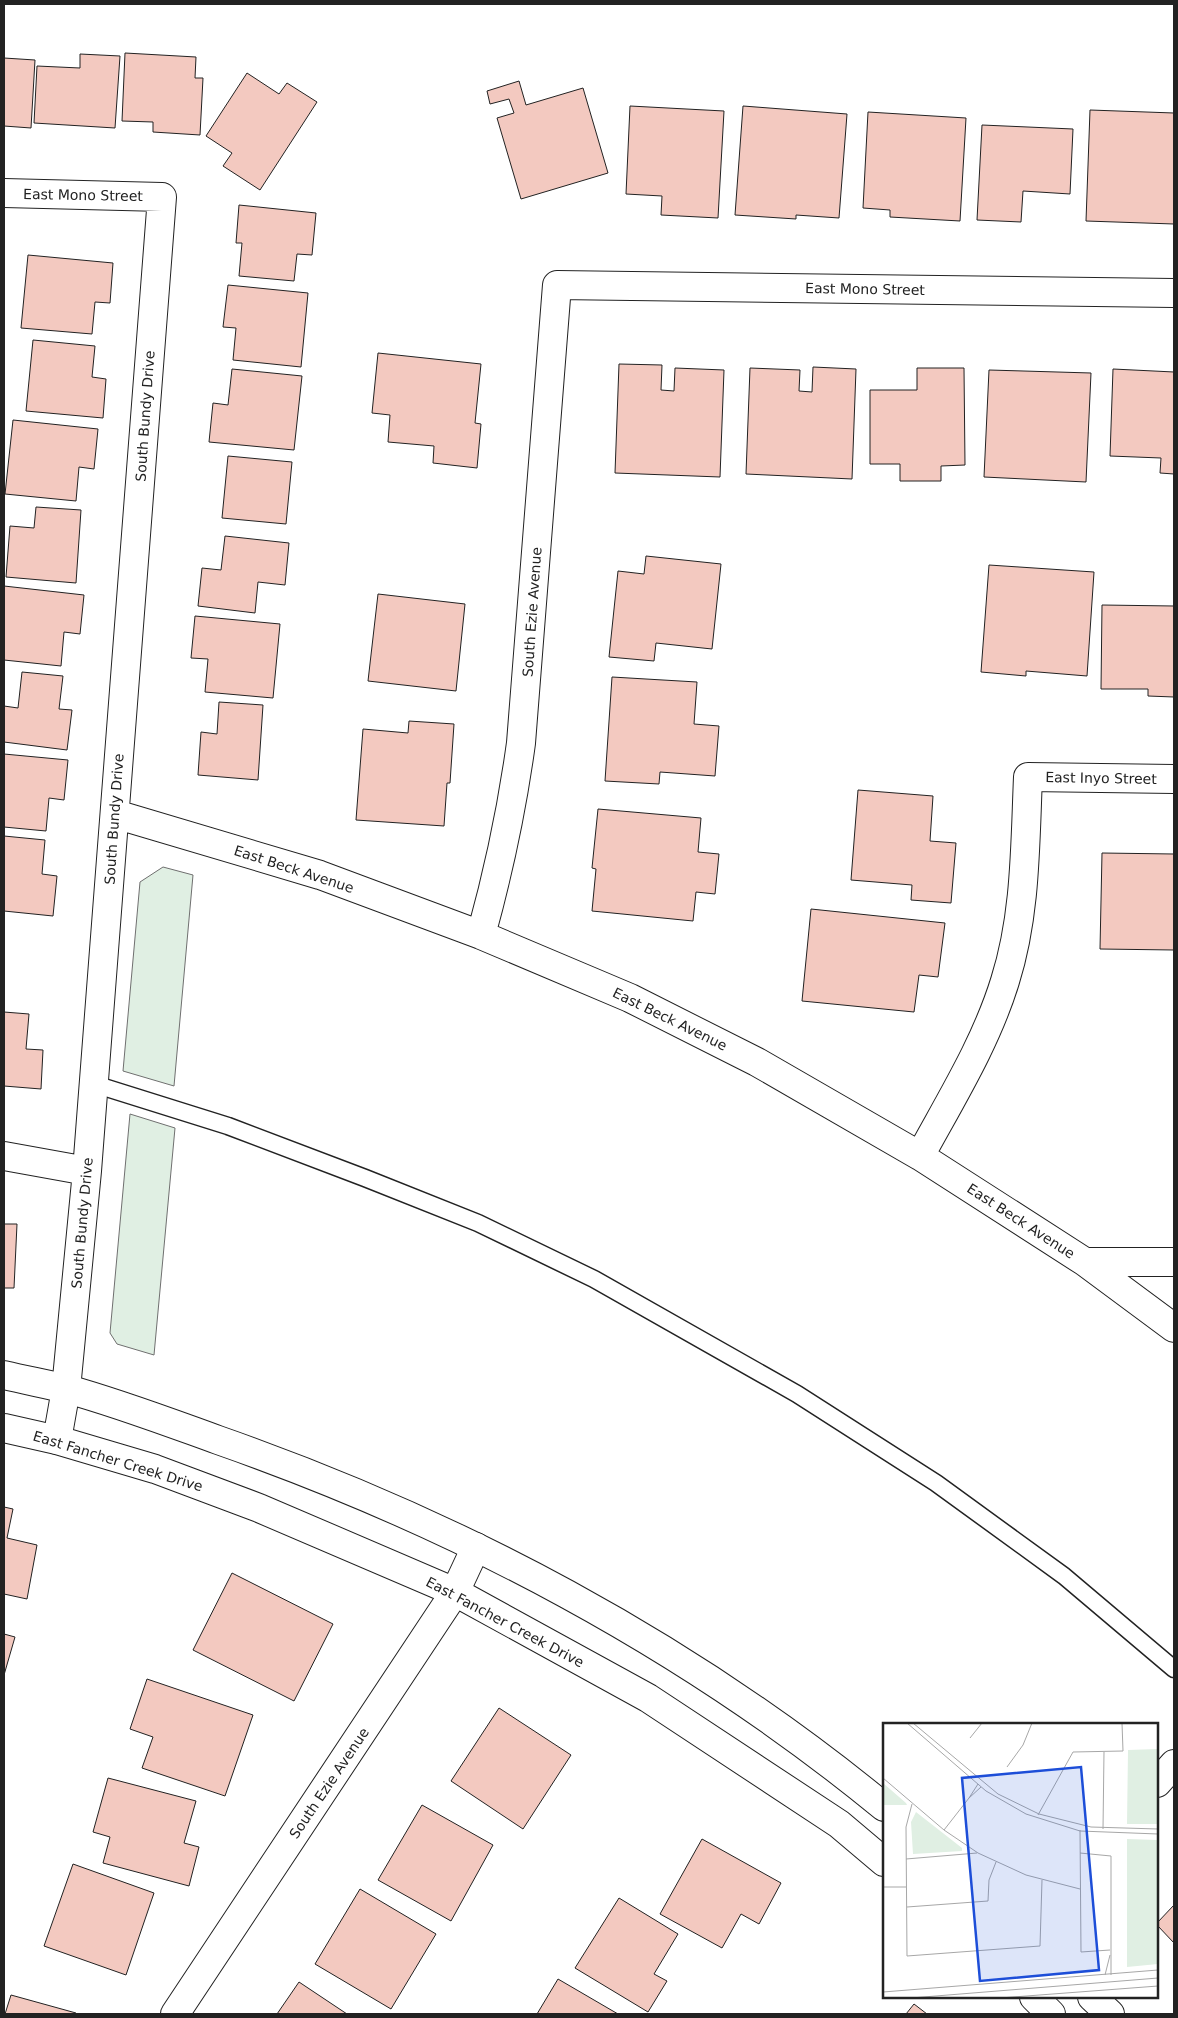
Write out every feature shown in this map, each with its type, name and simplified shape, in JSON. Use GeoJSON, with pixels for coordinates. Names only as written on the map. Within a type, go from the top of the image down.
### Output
{"type":"FeatureCollection","features":[{"type":"Feature","properties":{"kind":"street","name":"East Mono Street"},"geometry":{"type":"LineString","coordinates":[[4,193],[162,197]]}},
{"type":"Feature","properties":{"kind":"street","name":"South Bundy Drive"},"geometry":{"type":"LineString","coordinates":[[57,1440],[66,1389],[87,1171],[162,197]]}},
{"type":"Feature","properties":{"kind":"street","name":"East Mono Street"},"geometry":{"type":"LineString","coordinates":[[557,285],[1174,293]]}},
{"type":"Feature","properties":{"kind":"street","name":"South Ezie Avenue"},"geometry":{"type":"LineString","coordinates":[[481,935],[508,832],[522,743],[557,285]]}},
{"type":"Feature","properties":{"kind":"street","name":"East Inyo Street"},"geometry":{"type":"LineString","coordinates":[[920,1156],[977,1051],[1006,981],[1021,908],[1028,777],[1174,779]]}},
{"type":"Feature","properties":{"kind":"street","name":"East Beck Avenue"},"geometry":{"type":"LineString","coordinates":[[115,814],[320,875],[481,935],[639,1003],[757,1062],[920,1156],[1085,1262],[1174,1328]]}},
{"type":"Feature","properties":{"kind":"street"},"geometry":{"type":"LineString","coordinates":[[4,1156],[87,1171]]}},
{"type":"Feature","properties":{"kind":"street"},"geometry":{"type":"LineString","coordinates":[[1085,1262],[1174,1262]]}},
{"type":"Feature","properties":{"kind":"street"},"geometry":{"type":"LineString","coordinates":[[4,1375],[66,1389],[120,1405],[278,1461],[349,1489],[476,1547],[582,1601],[716,1683],[842,1772],[883,1806]]}},
{"type":"Feature","properties":{"kind":"street","name":"East Fancher Creek Drive"},"geometry":{"type":"LineString","coordinates":[[4,1428],[57,1440],[155,1469],[259,1508],[455,1592],[648,1698],[840,1824],[883,1861]]}},
{"type":"Feature","properties":{"kind":"street","name":"South Ezie Avenue"},"geometry":{"type":"LineString","coordinates":[[175,2014],[455,1592],[476,1547]]}},
{"type":"Feature","properties":{"kind":"street"},"geometry":{"type":"LineString","coordinates":[[1158,1782],[1174,1764]]}},
{"type":"Feature","properties":{"kind":"street"},"geometry":{"type":"LineString","coordinates":[[1035,1998],[1051,2014]]}},
{"type":"Feature","properties":{"kind":"street"},"geometry":{"type":"LineString","coordinates":[[1093,1998],[1110,2014]]}},
{"type":"Feature","properties":{"kind":"lane"},"geometry":{"type":"LineString","coordinates":[[94,1084],[228,1126],[383,1185],[478,1223],[594,1278],[797,1394],[936,1483],[1064,1576],[1174,1668]]}},
{"type":"Feature","properties":{"kind":"green space"},"geometry":{"type":"Polygon","coordinates":[[[163,867],[193,875],[174,1086],[123,1071],[140,882],[163,867]]]}},
{"type":"Feature","properties":{"kind":"green space"},"geometry":{"type":"Polygon","coordinates":[[[130,1114],[175,1128],[154,1355],[117,1344],[110,1333],[130,1114]]]}},
{"type":"Feature","properties":{"kind":"building"},"geometry":{"type":"Polygon","coordinates":[[[125,53],[196,57],[195,78],[203,78],[200,135],[153,132],[153,122],[122,121],[125,53]]]}},
{"type":"Feature","properties":{"kind":"building"},"geometry":{"type":"Polygon","coordinates":[[[80,54],[120,56],[115,128],[34,123],[37,66],[80,68],[80,54]]]}},
{"type":"Feature","properties":{"kind":"building"},"geometry":{"type":"Polygon","coordinates":[[[4,58],[35,60],[31,128],[4,126],[4,58]]]}},
{"type":"Feature","properties":{"kind":"building"},"geometry":{"type":"Polygon","coordinates":[[[247,73],[279,94],[287,83],[317,102],[260,190],[223,166],[232,153],[206,136],[247,73]]]}},
{"type":"Feature","properties":{"kind":"building"},"geometry":{"type":"Polygon","coordinates":[[[519,81],[526,105],[583,88],[608,173],[521,199],[497,118],[514,113],[509,99],[490,104],[487,91],[519,81]]]}},
{"type":"Feature","properties":{"kind":"building"},"geometry":{"type":"Polygon","coordinates":[[[630,106],[724,111],[718,218],[661,215],[662,196],[626,194],[630,106]]]}},
{"type":"Feature","properties":{"kind":"building"},"geometry":{"type":"Polygon","coordinates":[[[743,106],[847,114],[839,218],[796,215],[796,219],[735,215],[743,106]]]}},
{"type":"Feature","properties":{"kind":"building"},"geometry":{"type":"Polygon","coordinates":[[[1090,110],[1174,113],[1174,224],[1086,221],[1090,110]]]}},
{"type":"Feature","properties":{"kind":"building"},"geometry":{"type":"Polygon","coordinates":[[[868,112],[966,118],[960,221],[890,217],[890,210],[863,208],[868,112]]]}},
{"type":"Feature","properties":{"kind":"building"},"geometry":{"type":"Polygon","coordinates":[[[982,125],[1073,129],[1070,194],[1023,191],[1021,222],[977,220],[982,125]]]}},
{"type":"Feature","properties":{"kind":"building"},"geometry":{"type":"Polygon","coordinates":[[[239,205],[316,213],[312,255],[297,254],[294,281],[239,276],[242,243],[236,243],[239,205]]]}},
{"type":"Feature","properties":{"kind":"building"},"geometry":{"type":"Polygon","coordinates":[[[28,255],[113,263],[110,303],[95,302],[92,334],[21,328],[28,255]]]}},
{"type":"Feature","properties":{"kind":"building"},"geometry":{"type":"Polygon","coordinates":[[[228,285],[308,293],[301,367],[233,360],[236,328],[223,327],[228,285]]]}},
{"type":"Feature","properties":{"kind":"building"},"geometry":{"type":"Polygon","coordinates":[[[33,340],[95,346],[92,377],[106,379],[103,418],[26,411],[33,340]]]}},
{"type":"Feature","properties":{"kind":"building"},"geometry":{"type":"Polygon","coordinates":[[[378,353],[481,364],[475,423],[481,424],[477,468],[433,463],[434,446],[388,442],[390,415],[372,413],[378,353]]]}},
{"type":"Feature","properties":{"kind":"building"},"geometry":{"type":"Polygon","coordinates":[[[619,364],[662,365],[661,390],[674,391],[675,368],[724,370],[720,477],[615,473],[619,364]]]}},
{"type":"Feature","properties":{"kind":"building"},"geometry":{"type":"Polygon","coordinates":[[[813,367],[856,369],[852,479],[746,474],[750,368],[800,370],[799,391],[812,392],[813,367]]]}},
{"type":"Feature","properties":{"kind":"building"},"geometry":{"type":"Polygon","coordinates":[[[917,368],[964,368],[965,465],[941,466],[941,481],[900,481],[900,464],[870,464],[870,390],[917,390],[917,368]]]}},
{"type":"Feature","properties":{"kind":"building"},"geometry":{"type":"Polygon","coordinates":[[[232,369],[302,376],[294,450],[209,442],[213,403],[228,405],[232,369]]]}},
{"type":"Feature","properties":{"kind":"building"},"geometry":{"type":"Polygon","coordinates":[[[1113,369],[1174,372],[1174,474],[1160,473],[1161,458],[1110,456],[1113,369]]]}},
{"type":"Feature","properties":{"kind":"building"},"geometry":{"type":"Polygon","coordinates":[[[989,370],[1091,373],[1086,482],[984,477],[989,370]]]}},
{"type":"Feature","properties":{"kind":"building"},"geometry":{"type":"Polygon","coordinates":[[[13,420],[98,429],[94,469],[79,467],[76,501],[5,494],[13,420]]]}},
{"type":"Feature","properties":{"kind":"building"},"geometry":{"type":"Polygon","coordinates":[[[228,456],[292,462],[286,524],[222,518],[228,456]]]}},
{"type":"Feature","properties":{"kind":"building"},"geometry":{"type":"Polygon","coordinates":[[[36,507],[81,510],[76,583],[6,577],[10,526],[34,528],[36,507]]]}},
{"type":"Feature","properties":{"kind":"building"},"geometry":{"type":"Polygon","coordinates":[[[225,536],[289,543],[285,585],[258,582],[255,613],[198,606],[202,568],[221,570],[225,536]]]}},
{"type":"Feature","properties":{"kind":"building"},"geometry":{"type":"Polygon","coordinates":[[[646,556],[721,564],[712,649],[656,643],[654,661],[609,657],[618,571],[644,574],[646,556]]]}},
{"type":"Feature","properties":{"kind":"building"},"geometry":{"type":"Polygon","coordinates":[[[989,565],[1094,572],[1087,676],[1026,671],[1026,676],[981,672],[989,565]]]}},
{"type":"Feature","properties":{"kind":"building"},"geometry":{"type":"Polygon","coordinates":[[[4,586],[84,595],[80,634],[64,632],[61,666],[4,660],[4,586]]]}},
{"type":"Feature","properties":{"kind":"building"},"geometry":{"type":"Polygon","coordinates":[[[378,594],[465,604],[456,691],[368,681],[378,594]]]}},
{"type":"Feature","properties":{"kind":"building"},"geometry":{"type":"Polygon","coordinates":[[[1102,605],[1174,606],[1174,697],[1148,696],[1148,689],[1101,689],[1102,605]]]}},
{"type":"Feature","properties":{"kind":"building"},"geometry":{"type":"Polygon","coordinates":[[[195,616],[280,624],[273,698],[205,692],[208,659],[191,658],[195,616]]]}},
{"type":"Feature","properties":{"kind":"building"},"geometry":{"type":"Polygon","coordinates":[[[22,672],[63,676],[59,709],[72,710],[67,750],[4,742],[4,706],[18,708],[22,672]]]}},
{"type":"Feature","properties":{"kind":"building"},"geometry":{"type":"Polygon","coordinates":[[[612,677],[697,682],[694,724],[719,726],[715,776],[660,772],[659,784],[605,781],[612,677]]]}},
{"type":"Feature","properties":{"kind":"building"},"geometry":{"type":"Polygon","coordinates":[[[219,702],[263,705],[258,780],[198,775],[201,732],[217,734],[219,702]]]}},
{"type":"Feature","properties":{"kind":"building"},"geometry":{"type":"Polygon","coordinates":[[[409,721],[454,724],[450,783],[447,783],[444,826],[356,820],[363,729],[408,733],[409,721]]]}},
{"type":"Feature","properties":{"kind":"building"},"geometry":{"type":"Polygon","coordinates":[[[4,754],[68,760],[64,800],[49,798],[46,831],[4,827],[4,754]]]}},
{"type":"Feature","properties":{"kind":"building"},"geometry":{"type":"Polygon","coordinates":[[[858,790],[933,796],[930,841],[956,843],[951,903],[911,900],[912,885],[851,880],[858,790]]]}},
{"type":"Feature","properties":{"kind":"building"},"geometry":{"type":"Polygon","coordinates":[[[598,809],[701,818],[698,852],[719,854],[715,894],[696,892],[693,921],[592,911],[596,869],[592,868],[598,809]]]}},
{"type":"Feature","properties":{"kind":"building"},"geometry":{"type":"Polygon","coordinates":[[[4,836],[45,840],[42,874],[57,876],[53,916],[4,911],[4,836]]]}},
{"type":"Feature","properties":{"kind":"building"},"geometry":{"type":"Polygon","coordinates":[[[1102,853],[1174,854],[1174,950],[1100,949],[1102,853]]]}},
{"type":"Feature","properties":{"kind":"building"},"geometry":{"type":"Polygon","coordinates":[[[811,909],[945,923],[938,977],[919,975],[914,1012],[802,1001],[811,909]]]}},
{"type":"Feature","properties":{"kind":"building"},"geometry":{"type":"Polygon","coordinates":[[[4,1012],[29,1014],[26,1049],[43,1050],[41,1089],[4,1086],[4,1012]]]}},
{"type":"Feature","properties":{"kind":"building"},"geometry":{"type":"Polygon","coordinates":[[[4,1224],[17,1224],[14,1288],[4,1288],[4,1224]]]}},
{"type":"Feature","properties":{"kind":"building"},"geometry":{"type":"Polygon","coordinates":[[[4,1507],[13,1509],[7,1538],[37,1545],[27,1599],[4,1594],[4,1507]]]}},
{"type":"Feature","properties":{"kind":"building"},"geometry":{"type":"Polygon","coordinates":[[[232,1573],[333,1624],[294,1701],[193,1650],[232,1573]]]}},
{"type":"Feature","properties":{"kind":"building"},"geometry":{"type":"Polygon","coordinates":[[[4,1634],[15,1637],[4,1675],[4,1634]]]}},
{"type":"Feature","properties":{"kind":"building"},"geometry":{"type":"Polygon","coordinates":[[[147,1679],[253,1715],[225,1796],[142,1768],[153,1737],[130,1729],[147,1679]]]}},
{"type":"Feature","properties":{"kind":"building"},"geometry":{"type":"Polygon","coordinates":[[[499,1708],[571,1755],[523,1829],[451,1781],[499,1708]]]}},
{"type":"Feature","properties":{"kind":"building"},"geometry":{"type":"Polygon","coordinates":[[[108,1778],[196,1801],[184,1843],[199,1847],[189,1886],[103,1863],[110,1837],[93,1832],[108,1778]]]}},
{"type":"Feature","properties":{"kind":"building"},"geometry":{"type":"Polygon","coordinates":[[[422,1805],[493,1845],[451,1921],[378,1880],[422,1805]]]}},
{"type":"Feature","properties":{"kind":"building"},"geometry":{"type":"Polygon","coordinates":[[[702,1839],[781,1883],[759,1924],[741,1914],[722,1948],[660,1914],[702,1839]]]}},
{"type":"Feature","properties":{"kind":"building"},"geometry":{"type":"Polygon","coordinates":[[[73,1864],[154,1893],[126,1975],[44,1946],[73,1864]]]}},
{"type":"Feature","properties":{"kind":"building"},"geometry":{"type":"Polygon","coordinates":[[[360,1889],[436,1934],[391,2009],[315,1964],[360,1889]]]}},
{"type":"Feature","properties":{"kind":"building"},"geometry":{"type":"Polygon","coordinates":[[[619,1898],[678,1934],[654,1974],[667,1981],[648,2012],[575,1968],[619,1898]]]}},
{"type":"Feature","properties":{"kind":"building"},"geometry":{"type":"Polygon","coordinates":[[[1174,1905],[1174,1943],[1158,1926],[1158,1922],[1174,1905]]]}},
{"type":"Feature","properties":{"kind":"building"},"geometry":{"type":"Polygon","coordinates":[[[558,1979],[618,2014],[537,2014],[558,1979]]]}},
{"type":"Feature","properties":{"kind":"building"},"geometry":{"type":"Polygon","coordinates":[[[299,1982],[347,2014],[277,2014],[299,1982]]]}},
{"type":"Feature","properties":{"kind":"building"},"geometry":{"type":"Polygon","coordinates":[[[11,1995],[76,2013],[76,2014],[5,2014],[11,1995]]]}},
{"type":"Feature","properties":{"kind":"building"},"geometry":{"type":"Polygon","coordinates":[[[914,2004],[927,2014],[906,2014],[914,2004]]]}}]}
